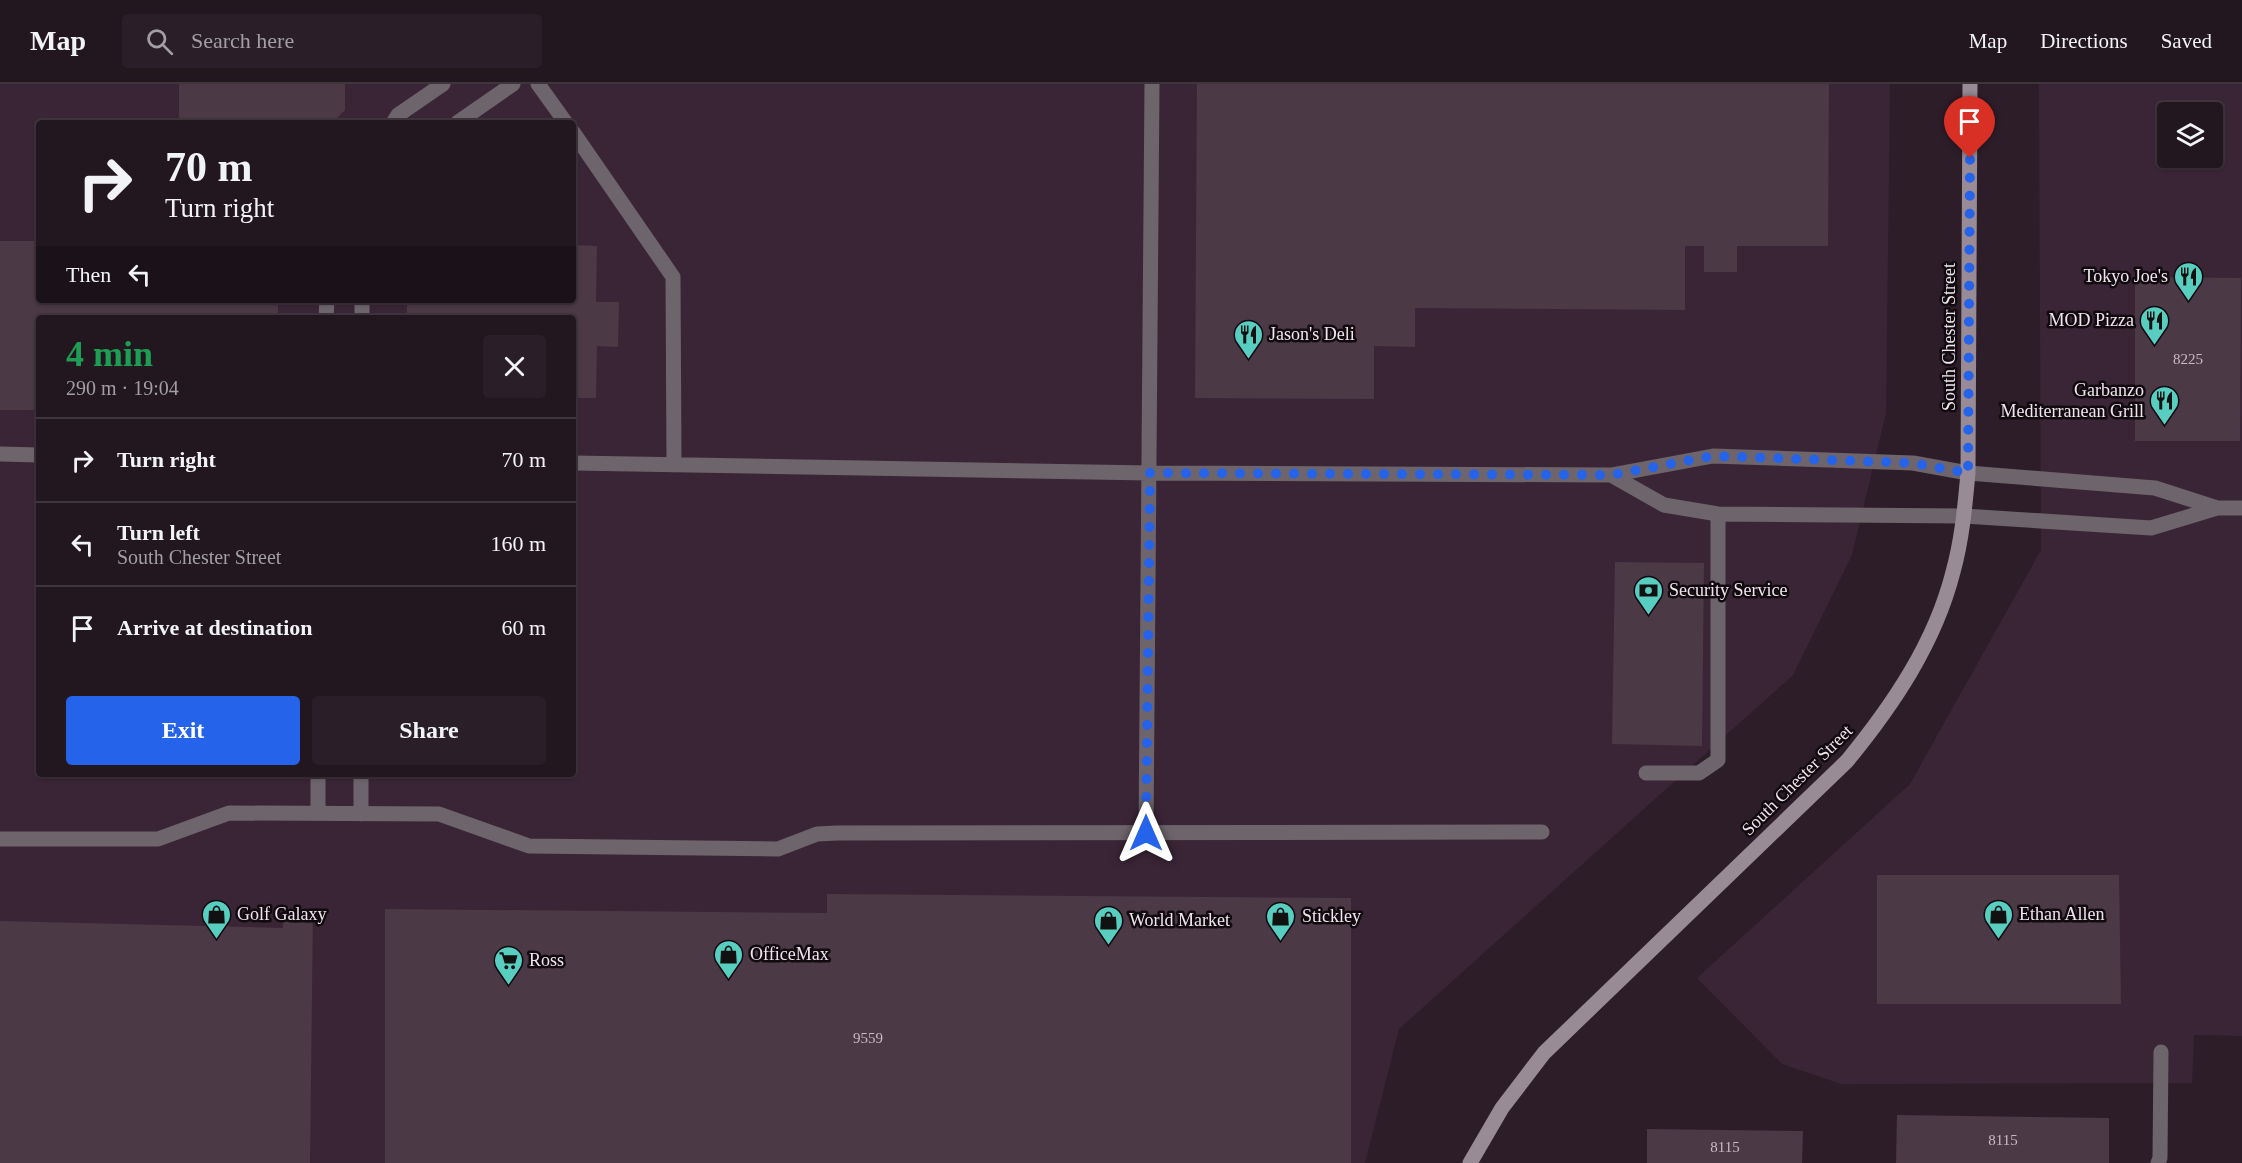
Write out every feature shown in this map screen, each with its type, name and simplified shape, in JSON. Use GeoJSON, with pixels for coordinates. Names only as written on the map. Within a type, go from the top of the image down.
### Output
{"type":"FeatureCollection","features":[{"type":"Feature","properties":{"kind":"street","name":"South Chester Street"},"geometry":{"type":"LineString","coordinates":[[1470,1163],[1502,1107],[1544,1053],[1847,761],[1909,676],[1929,639],[1954,571],[1964,516],[1968,473],[1970,84]]}},
{"type":"Feature","properties":{"kind":"lane"},"geometry":{"type":"LineString","coordinates":[[395,120],[443,84]]}},
{"type":"Feature","properties":{"kind":"lane"},"geometry":{"type":"LineString","coordinates":[[461,120],[513,84]]}},
{"type":"Feature","properties":{"kind":"lane"},"geometry":{"type":"LineString","coordinates":[[538,84],[564,120]]}},
{"type":"Feature","properties":{"kind":"lane"},"geometry":{"type":"LineString","coordinates":[[1146,833],[1152,84]]}},
{"type":"Feature","properties":{"kind":"lane"},"geometry":{"type":"LineString","coordinates":[[576,136],[673,277],[674,465]]}},
{"type":"Feature","properties":{"kind":"lane"},"geometry":{"type":"LineString","coordinates":[[0,454],[36,455]]}},
{"type":"Feature","properties":{"kind":"lane"},"geometry":{"type":"LineString","coordinates":[[576,463],[1150,473],[1611,475],[1713,456],[1912,463],[1968,473],[2155,489],[2217,508]]}},
{"type":"Feature","properties":{"kind":"lane"},"geometry":{"type":"LineString","coordinates":[[1611,475],[1664,505],[1718,514],[1964,516],[2151,528],[2217,508],[2242,508]]}},
{"type":"Feature","properties":{"kind":"lane"},"geometry":{"type":"LineString","coordinates":[[1646,773],[1699,773],[1718,760],[1718,514]]}},
{"type":"Feature","properties":{"kind":"lane"},"geometry":{"type":"LineString","coordinates":[[318,777],[318,813]]}},
{"type":"Feature","properties":{"kind":"lane"},"geometry":{"type":"LineString","coordinates":[[361,777],[361,814]]}},
{"type":"Feature","properties":{"kind":"lane"},"geometry":{"type":"LineString","coordinates":[[0,839],[158,839],[229,813],[439,814],[528,846],[778,849],[817,834],[1542,832]]}},
{"type":"Feature","properties":{"kind":"lane"},"geometry":{"type":"LineString","coordinates":[[2158,1163],[2160,1158],[2161,1052]]}},
{"type":"Feature","properties":{"kind":"shaded area"},"geometry":{"type":"Polygon","coordinates":[[[0,84],[1890,84],[1886,413],[1852,555],[1793,675],[1399,1029],[1365,1163],[0,1163],[0,84]]]}},
{"type":"Feature","properties":{"kind":"shaded area"},"geometry":{"type":"Polygon","coordinates":[[[2039,84],[2242,84],[2242,1036],[2194,1035],[2192,1083],[1841,1084],[1782,1064],[1697,978],[1910,784],[2041,550],[2039,84]]]}},
{"type":"Feature","properties":{"kind":"building"},"geometry":{"type":"Polygon","coordinates":[[[179,84],[345,84],[345,110],[335,120],[179,120],[179,84]]]}},
{"type":"Feature","properties":{"kind":"building"},"geometry":{"type":"Polygon","coordinates":[[[1197,84],[1829,84],[1828,246],[1737,246],[1737,272],[1704,272],[1704,246],[1685,246],[1685,310],[1415,308],[1415,347],[1374,346],[1374,399],[1195,398],[1197,84]]]}},
{"type":"Feature","properties":{"kind":"building"},"geometry":{"type":"Polygon","coordinates":[[[0,241],[36,241],[36,303],[278,303],[278,315],[36,315],[36,410],[0,410],[0,241]]]}},
{"type":"Feature","properties":{"kind":"building"},"geometry":{"type":"Polygon","coordinates":[[[576,245],[597,246],[596,302],[619,302],[618,347],[597,346],[596,398],[576,398],[576,315],[407,315],[407,303],[576,303],[576,245]]]}},
{"type":"Feature","properties":{"kind":"building"},"geometry":{"type":"Polygon","coordinates":[[[2135,277],[2241,278],[2240,441],[2135,441],[2135,277]]]}},
{"type":"Feature","properties":{"kind":"building"},"geometry":{"type":"Polygon","coordinates":[[[1615,562],[1704,563],[1702,746],[1612,744],[1615,562]]]}},
{"type":"Feature","properties":{"kind":"building","name":"Ethan Allen"},"geometry":{"type":"Polygon","coordinates":[[[1877,875],[2119,875],[2121,1004],[1877,1004],[1877,875]]]}},
{"type":"Feature","properties":{"kind":"building"},"geometry":{"type":"Polygon","coordinates":[[[827,894],[1351,898],[1351,1163],[385,1163],[385,909],[827,913],[827,894]]]}},
{"type":"Feature","properties":{"kind":"building"},"geometry":{"type":"Polygon","coordinates":[[[283,909],[313,909],[310,1163],[0,1163],[0,921],[283,928],[283,909]]]}},
{"type":"Feature","properties":{"kind":"building"},"geometry":{"type":"Polygon","coordinates":[[[1897,1115],[2109,1118],[2109,1163],[1896,1163],[1897,1115]]]}},
{"type":"Feature","properties":{"kind":"building"},"geometry":{"type":"Polygon","coordinates":[[[1647,1129],[1803,1131],[1802,1163],[1647,1163],[1647,1129]]]}},
{"type":"Feature","properties":{"kind":"place","name":"Tokyo Joe's"},"geometry":{"type":"Point","coordinates":[2189,302]}},
{"type":"Feature","properties":{"kind":"place","name":"MOD Pizza"},"geometry":{"type":"Point","coordinates":[2155,346]}},
{"type":"Feature","properties":{"kind":"place","name":"Jason's Deli"},"geometry":{"type":"Point","coordinates":[1248,360]}},
{"type":"Feature","properties":{"kind":"place","name":"Garbanzo Mediterranean Grill"},"geometry":{"type":"Point","coordinates":[2165,426]}},
{"type":"Feature","properties":{"kind":"place","name":"Security Service"},"geometry":{"type":"Point","coordinates":[1648,616]}},
{"type":"Feature","properties":{"kind":"place","name":"Golf Galaxy"},"geometry":{"type":"Point","coordinates":[216,940]}},
{"type":"Feature","properties":{"kind":"place","name":"Ethan Allen"},"geometry":{"type":"Point","coordinates":[1998,940]}},
{"type":"Feature","properties":{"kind":"place","name":"Stickley"},"geometry":{"type":"Point","coordinates":[1281,942]}},
{"type":"Feature","properties":{"kind":"place","name":"World Market"},"geometry":{"type":"Point","coordinates":[1108,946]}},
{"type":"Feature","properties":{"kind":"place","name":"OfficeMax"},"geometry":{"type":"Point","coordinates":[729,980]}},
{"type":"Feature","properties":{"kind":"place","name":"Ross"},"geometry":{"type":"Point","coordinates":[508,986]}},
{"type":"Feature","properties":{"kind":"route"},"geometry":{"type":"LineString","coordinates":[[1146,833],[1150,473],[1611,475],[1713,456],[1912,463],[1968,473],[1970,158]]}}]}
